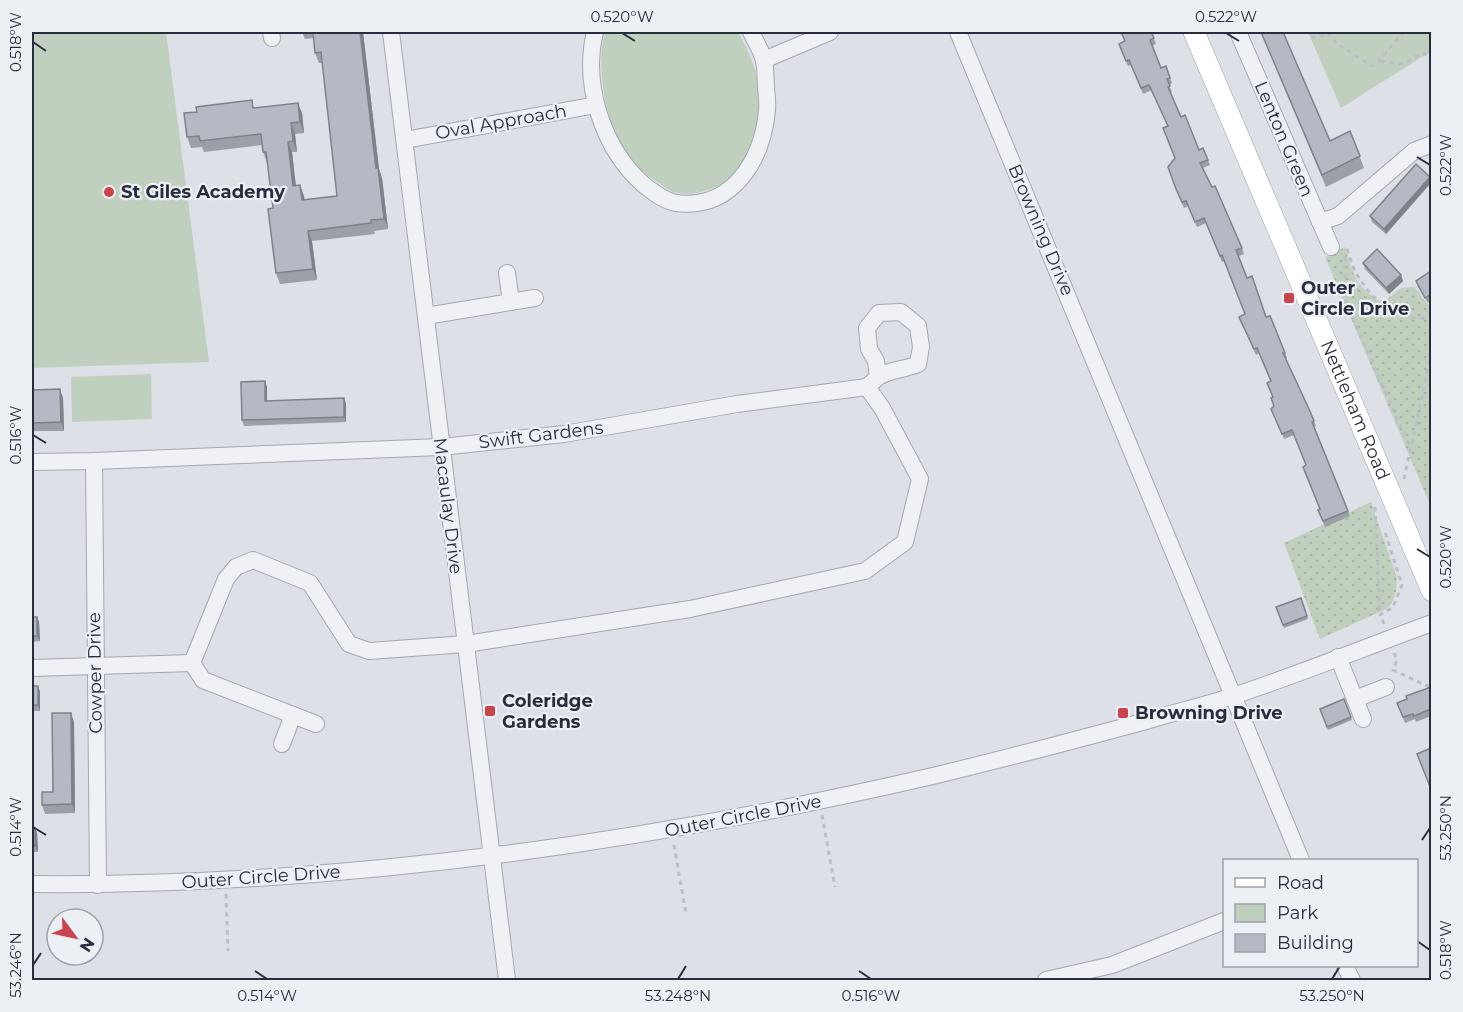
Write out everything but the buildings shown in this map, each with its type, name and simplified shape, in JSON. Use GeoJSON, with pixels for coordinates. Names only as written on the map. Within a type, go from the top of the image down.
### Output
{"type":"FeatureCollection","features":[{"type":"Feature","properties":{"kind":"main road","name":"Nettleham Road"},"geometry":{"type":"LineString","coordinates":[[1194,32],[1376,463],[1382,496],[1431,591]]}},
{"type":"Feature","properties":{"kind":"street","name":"Macaulay Drive"},"geometry":{"type":"LineString","coordinates":[[391,32],[507,981]]}},
{"type":"Feature","properties":{"kind":"street"},"geometry":{"type":"LineString","coordinates":[[595,32],[590,52],[596,105],[606,136],[620,160],[655,194],[673,202],[694,203],[709,201],[726,193],[746,174],[760,145],[768,109],[764,60],[751,32]]}},
{"type":"Feature","properties":{"kind":"street"},"geometry":{"type":"LineString","coordinates":[[764,60],[830,32]]}},
{"type":"Feature","properties":{"kind":"street","name":"Browning Drive"},"geometry":{"type":"LineString","coordinates":[[958,32],[1235,696],[1300,859]]}},
{"type":"Feature","properties":{"kind":"street","name":"Lenton Green"},"geometry":{"type":"LineString","coordinates":[[1238,32],[1330,247]]}},
{"type":"Feature","properties":{"kind":"street","name":"Oval Approach"},"geometry":{"type":"LineString","coordinates":[[405,140],[596,105]]}},
{"type":"Feature","properties":{"kind":"street"},"geometry":{"type":"LineString","coordinates":[[1320,222],[1338,216],[1414,151],[1431,144]]}},
{"type":"Feature","properties":{"kind":"street"},"geometry":{"type":"LineString","coordinates":[[507,273],[511,302]]}},
{"type":"Feature","properties":{"kind":"street"},"geometry":{"type":"LineString","coordinates":[[426,316],[535,298]]}},
{"type":"Feature","properties":{"kind":"street","name":"Swift Gardens"},"geometry":{"type":"LineString","coordinates":[[32,462],[441,447],[564,434],[872,382],[882,408],[920,479],[905,542],[865,571],[690,609],[466,644]]}},
{"type":"Feature","properties":{"kind":"street","name":"Cowper Drive"},"geometry":{"type":"LineString","coordinates":[[94,461],[98,885]]}},
{"type":"Feature","properties":{"kind":"street"},"geometry":{"type":"LineString","coordinates":[[192,663],[226,579],[236,567],[253,560],[310,583],[349,644],[369,651],[466,644]]}},
{"type":"Feature","properties":{"kind":"street","name":"Outer Circle Drive"},"geometry":{"type":"LineString","coordinates":[[32,884],[98,885],[291,878],[493,856],[621,839],[819,801],[1030,753],[1235,696],[1431,623]]}},
{"type":"Feature","properties":{"kind":"street"},"geometry":{"type":"LineString","coordinates":[[1338,657],[1363,719]]}},
{"type":"Feature","properties":{"kind":"street"},"geometry":{"type":"LineString","coordinates":[[32,668],[192,663]]}},
{"type":"Feature","properties":{"kind":"street"},"geometry":{"type":"LineString","coordinates":[[192,663],[203,680],[316,724]]}},
{"type":"Feature","properties":{"kind":"street"},"geometry":{"type":"LineString","coordinates":[[1354,699],[1386,687]]}},
{"type":"Feature","properties":{"kind":"street"},"geometry":{"type":"LineString","coordinates":[[282,744],[293,715]]}},
{"type":"Feature","properties":{"kind":"street"},"geometry":{"type":"LineString","coordinates":[[1046,981],[1112,965],[1223,921]]}},
{"type":"Feature","properties":{"kind":"street"},"geometry":{"type":"LineString","coordinates":[[1346,967],[1352,981]]}},
{"type":"Feature","properties":{"kind":"path"},"geometry":{"type":"LineString","coordinates":[[1311,38],[1329,33],[1335,42],[1371,66],[1381,61],[1395,38],[1405,32]]}},
{"type":"Feature","properties":{"kind":"path"},"geometry":{"type":"LineString","coordinates":[[1381,61],[1403,64],[1422,53],[1427,55],[1431,61]]}},
{"type":"Feature","properties":{"kind":"path"},"geometry":{"type":"LineString","coordinates":[[1411,450],[1345,301],[1345,241],[1355,272],[1371,295],[1392,310],[1411,318],[1431,318]]}},
{"type":"Feature","properties":{"kind":"path"},"geometry":{"type":"LineString","coordinates":[[1381,521],[1382,496],[1406,477],[1431,350]]}},
{"type":"Feature","properties":{"kind":"path"},"geometry":{"type":"LineString","coordinates":[[1382,496],[1380,615],[1397,660],[1393,670],[1431,688]]}},
{"type":"Feature","properties":{"kind":"path"},"geometry":{"type":"LineString","coordinates":[[1380,615],[1393,607],[1402,585],[1385,531]]}},
{"type":"Feature","properties":{"kind":"path"},"geometry":{"type":"LineString","coordinates":[[819,801],[835,887]]}},
{"type":"Feature","properties":{"kind":"path"},"geometry":{"type":"LineString","coordinates":[[672,829],[686,914]]}},
{"type":"Feature","properties":{"kind":"path"},"geometry":{"type":"LineString","coordinates":[[226,880],[228,951]]}},
{"type":"Feature","properties":{"kind":"green space","name":"St Giles Academy"},"geometry":{"type":"Polygon","coordinates":[[[32,32],[166,32],[209,362],[32,368],[32,32]]]}},
{"type":"Feature","properties":{"kind":"green space"},"geometry":{"type":"Polygon","coordinates":[[[604,32],[738,32],[755,69],[759,103],[754,141],[746,162],[737,173],[713,188],[698,193],[683,194],[669,190],[641,169],[627,153],[609,115],[602,73],[604,32]]]}},
{"type":"Feature","properties":{"kind":"green space"},"geometry":{"type":"Polygon","coordinates":[[[1308,32],[1431,32],[1431,54],[1430,52],[1341,108],[1308,32]]]}},
{"type":"Feature","properties":{"kind":"green space"},"geometry":{"type":"Polygon","coordinates":[[[1345,247],[1357,280],[1366,291],[1382,303],[1401,288],[1415,287],[1431,309],[1431,507],[1325,257],[1345,247]]]}},
{"type":"Feature","properties":{"kind":"green space"},"geometry":{"type":"Polygon","coordinates":[[[151,374],[152,419],[72,422],[71,377],[151,374]]]}},
{"type":"Feature","properties":{"kind":"green space"},"geometry":{"type":"Polygon","coordinates":[[[1371,502],[1397,578],[1392,603],[1386,609],[1320,639],[1284,543],[1371,502]]]}},
{"type":"Feature","properties":{"kind":"place","name":"St Giles Academy"},"geometry":{"type":"Point","coordinates":[109,192]}},
{"type":"Feature","properties":{"kind":"place","name":"Outer Circle Drive"},"geometry":{"type":"Point","coordinates":[1289,298]}},
{"type":"Feature","properties":{"kind":"place","name":"Coleridge Gardens"},"geometry":{"type":"Point","coordinates":[490,711]}},
{"type":"Feature","properties":{"kind":"place","name":"Browning Drive"},"geometry":{"type":"Point","coordinates":[1123,713]}}]}
